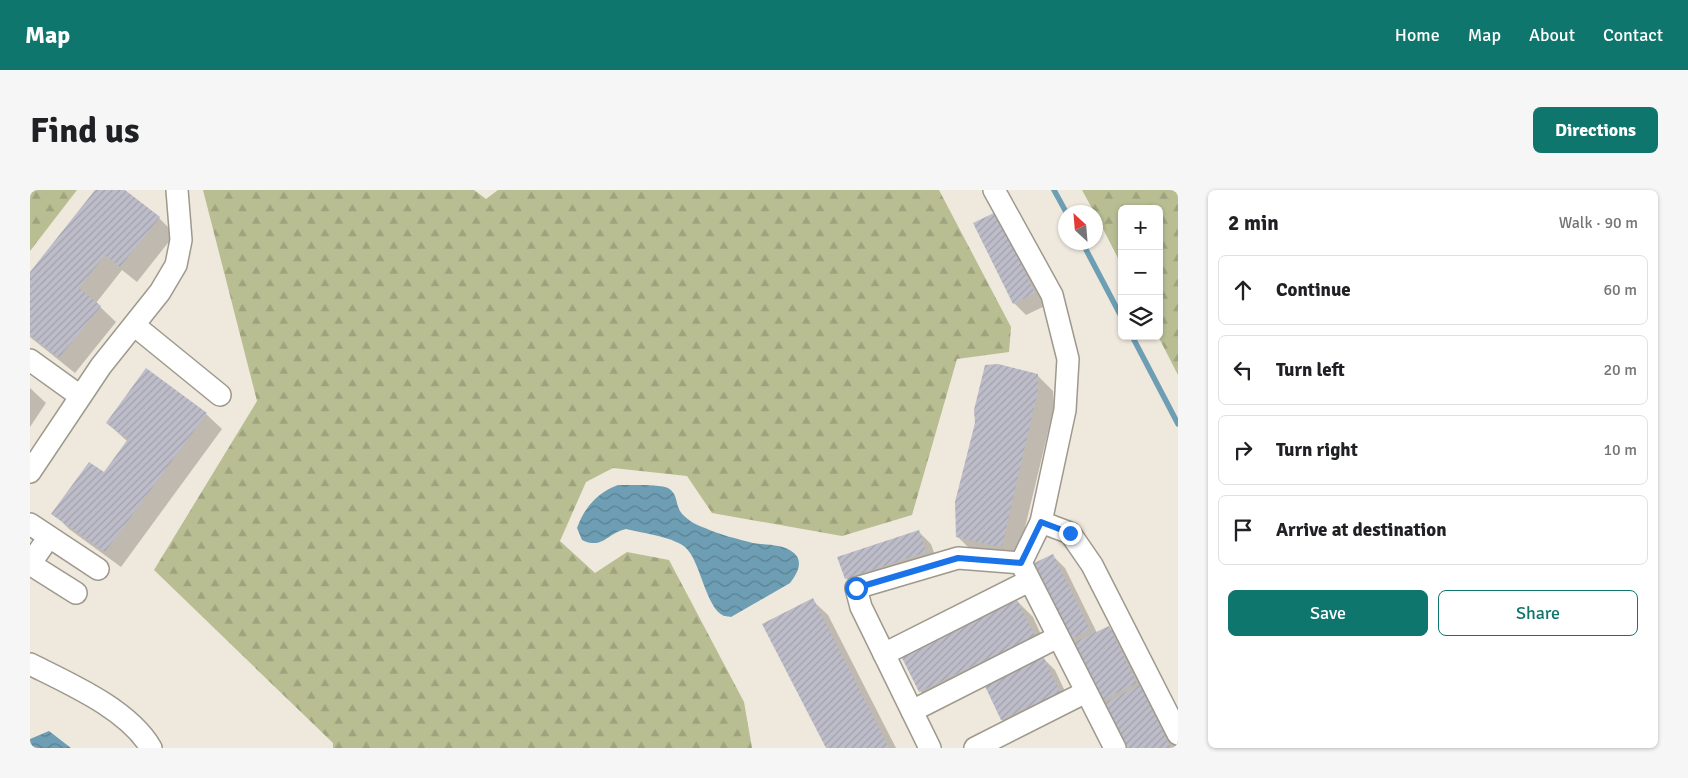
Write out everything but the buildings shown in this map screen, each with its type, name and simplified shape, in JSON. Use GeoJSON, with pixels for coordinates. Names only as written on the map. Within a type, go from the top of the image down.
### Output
{"type":"FeatureCollection","features":[{"type":"Feature","properties":{"kind":"lane"},"geometry":{"type":"LineString","coordinates":[[30,472],[101,366],[160,292],[176,266],[181,240],[177,190]]}},
{"type":"Feature","properties":{"kind":"lane"},"geometry":{"type":"LineString","coordinates":[[884,654],[1025,572],[1041,522],[1065,410],[1068,359],[1052,295],[994,190]]}},
{"type":"Feature","properties":{"kind":"lane"},"geometry":{"type":"LineString","coordinates":[[134,325],[220,394]]}},
{"type":"Feature","properties":{"kind":"lane"},"geometry":{"type":"LineString","coordinates":[[30,360],[80,396]]}},
{"type":"Feature","properties":{"kind":"lane"},"geometry":{"type":"LineString","coordinates":[[1041,522],[1070,533],[1092,565],[1178,734]]}},
{"type":"Feature","properties":{"kind":"lane"},"geometry":{"type":"LineString","coordinates":[[30,524],[98,569]]}},
{"type":"Feature","properties":{"kind":"lane"},"geometry":{"type":"LineString","coordinates":[[49,536],[30,564],[76,593]]}},
{"type":"Feature","properties":{"kind":"lane"},"geometry":{"type":"LineString","coordinates":[[930,748],[861,607],[856,588],[958,558],[1025,572]]}},
{"type":"Feature","properties":{"kind":"lane"},"geometry":{"type":"LineString","coordinates":[[1025,572],[1115,748]]}},
{"type":"Feature","properties":{"kind":"lane"},"geometry":{"type":"LineString","coordinates":[[912,711],[1058,637]]}},
{"type":"Feature","properties":{"kind":"lane"},"geometry":{"type":"LineString","coordinates":[[30,664],[85,692],[120,715],[146,740],[151,748]]}},
{"type":"Feature","properties":{"kind":"lane"},"geometry":{"type":"LineString","coordinates":[[975,748],[1086,692]]}},
{"type":"Feature","properties":{"kind":"green space"},"geometry":{"type":"Polygon","coordinates":[[[30,190],[77,190],[30,251],[30,190]]]}},
{"type":"Feature","properties":{"kind":"green space"},"geometry":{"type":"Polygon","coordinates":[[[203,190],[474,190],[486,199],[498,190],[939,190],[1011,327],[1009,352],[957,359],[912,515],[842,536],[712,513],[687,476],[613,468],[586,482],[560,541],[595,573],[627,552],[669,560],[744,702],[752,748],[333,748],[333,743],[154,570],[257,401],[203,190]]]}},
{"type":"Feature","properties":{"kind":"green space"},"geometry":{"type":"Polygon","coordinates":[[[1082,190],[1178,190],[1178,375],[1160,340],[1163,340],[1163,205],[1118,205],[1118,258],[1103,229],[1103,205],[1090,205],[1082,190]]]}},
{"type":"Feature","properties":{"kind":"water"},"geometry":{"type":"Polygon","coordinates":[[[618,485],[652,485],[668,488],[675,496],[680,511],[691,521],[729,537],[753,543],[780,546],[790,550],[799,560],[797,572],[790,583],[731,617],[724,616],[718,611],[708,595],[692,556],[687,549],[675,541],[626,529],[600,542],[589,543],[582,540],[577,528],[588,507],[598,496],[618,485]]]}},
{"type":"Feature","properties":{"kind":"water"},"geometry":{"type":"Polygon","coordinates":[[[49,731],[71,748],[30,748],[30,739],[49,731]]]}},
{"type":"Feature","properties":{"kind":"waterway"},"geometry":{"type":"LineString","coordinates":[[1054,190],[1062,205]]}},
{"type":"Feature","properties":{"kind":"waterway"},"geometry":{"type":"LineString","coordinates":[[1086,250],[1118,310]]}},
{"type":"Feature","properties":{"kind":"waterway"},"geometry":{"type":"LineString","coordinates":[[1134,340],[1178,424]]}},
{"type":"Feature","properties":{"kind":"route"},"geometry":{"type":"LineString","coordinates":[[856,588],[958,558],[1021,563],[1041,522],[1070,533]]}}]}
